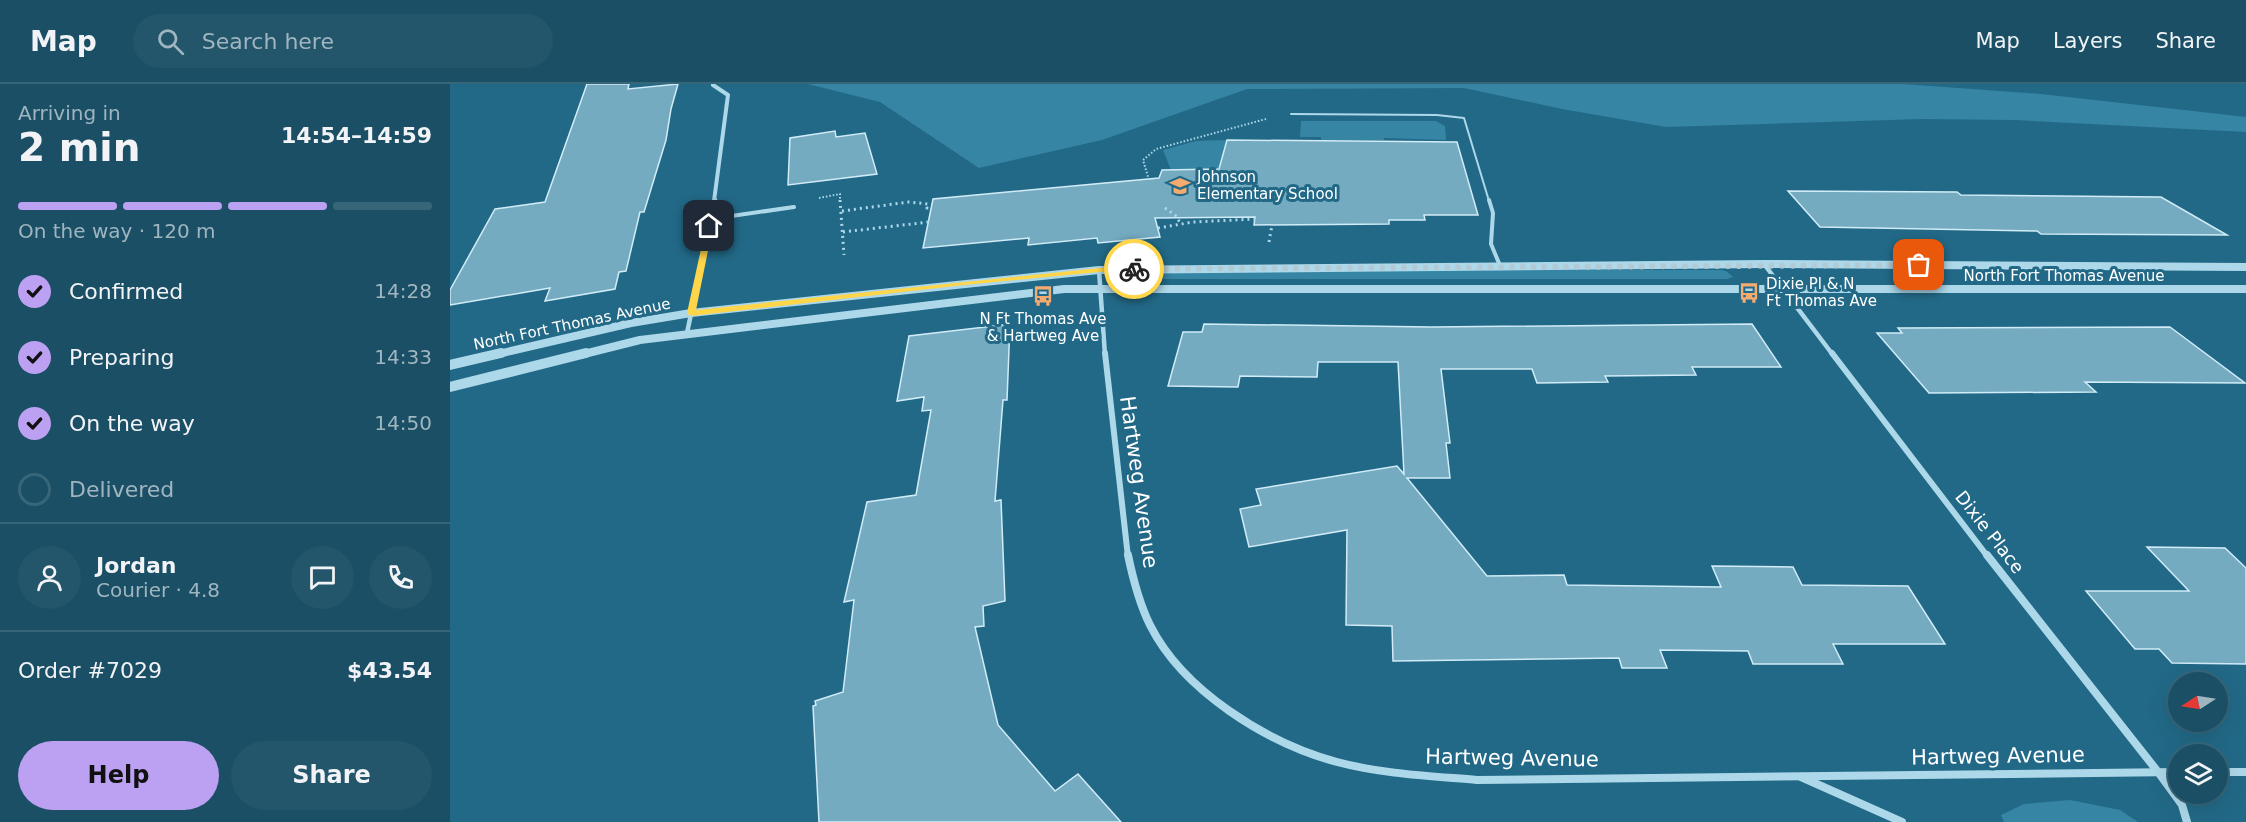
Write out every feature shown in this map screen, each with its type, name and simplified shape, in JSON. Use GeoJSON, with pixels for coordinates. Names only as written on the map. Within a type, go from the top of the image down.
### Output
{"type":"FeatureCollection","features":[{"type":"Feature","properties":{"kind":"street"},"geometry":{"type":"LineString","coordinates":[[687,333],[711,219],[728,96],[722,89],[713,85]]}},
{"type":"Feature","properties":{"kind":"street","name":"North Fort Thomas Avenue"},"geometry":{"type":"LineString","coordinates":[[450,365],[621,325],[691,313],[1099,270],[1764,264],[2246,267]]}},
{"type":"Feature","properties":{"kind":"street","name":"Dixie Place"},"geometry":{"type":"LineString","coordinates":[[1764,264],[1927,479],[2158,772],[2182,806],[2187,822]]}},
{"type":"Feature","properties":{"kind":"street","name":"Hartweg Avenue"},"geometry":{"type":"LineString","coordinates":[[1099,270],[1123,529],[1136,588],[1151,627],[1184,672],[1225,707],[1295,747],[1336,761],[1398,773],[1477,780],[2168,772]]}},
{"type":"Feature","properties":{"kind":"street","name":"North Fort Thomas Avenue"},"geometry":{"type":"LineString","coordinates":[[450,387],[603,348],[687,333],[1064,289],[2246,290]]}},
{"type":"Feature","properties":{"kind":"street"},"geometry":{"type":"LineString","coordinates":[[2228,772],[2246,772]]}},
{"type":"Feature","properties":{"kind":"street"},"geometry":{"type":"LineString","coordinates":[[1798,775],[1902,822]]}},
{"type":"Feature","properties":{"kind":"lane"},"geometry":{"type":"LineString","coordinates":[[1291,114],[1437,115],[1464,118],[1493,213],[1491,244],[1501,268]]}},
{"type":"Feature","properties":{"kind":"lane"},"geometry":{"type":"LineString","coordinates":[[711,219],[794,207]]}},
{"type":"Feature","properties":{"kind":"path"},"geometry":{"type":"LineString","coordinates":[[794,207],[806,200],[840,194],[844,255]]}},
{"type":"Feature","properties":{"kind":"path"},"geometry":{"type":"LineString","coordinates":[[842,211],[919,201],[928,204],[927,208],[932,208]]}},
{"type":"Feature","properties":{"kind":"path"},"geometry":{"type":"LineString","coordinates":[[1165,208],[1175,215],[1181,224]]}},
{"type":"Feature","properties":{"kind":"path"},"geometry":{"type":"LineString","coordinates":[[1158,228],[1181,224],[1255,219]]}},
{"type":"Feature","properties":{"kind":"path"},"geometry":{"type":"LineString","coordinates":[[843,232],[929,222]]}},
{"type":"Feature","properties":{"kind":"shaded area"},"geometry":{"type":"Polygon","coordinates":[[[808,84],[1903,84],[2041,94],[2246,117],[2246,132],[2015,120],[1922,119],[1666,127],[1562,109],[1464,88],[1247,89],[1102,140],[979,168],[880,102],[808,84]]]}},
{"type":"Feature","properties":{"kind":"shaded area"},"geometry":{"type":"Polygon","coordinates":[[[1301,121],[1436,121],[1445,126],[1446,140],[1384,138],[1384,140],[1321,140],[1321,137],[1300,137],[1301,121]]]}},
{"type":"Feature","properties":{"kind":"shaded area"},"geometry":{"type":"Polygon","coordinates":[[[1227,140],[1219,169],[1171,170],[1163,150],[1196,141],[1227,140]]]}},
{"type":"Feature","properties":{"kind":"shaded area"},"geometry":{"type":"Polygon","coordinates":[[[1151,270],[1721,270],[1733,277],[1727,279],[1151,279],[1151,270]]]}},
{"type":"Feature","properties":{"kind":"shaded area"},"geometry":{"type":"Polygon","coordinates":[[[2070,800],[2120,810],[2138,822],[2004,822],[2001,815],[2024,804],[2070,800]]]}},
{"type":"Feature","properties":{"kind":"building"},"geometry":{"type":"Polygon","coordinates":[[[587,84],[629,84],[628,89],[678,84],[666,140],[644,212],[640,212],[626,271],[619,272],[615,289],[545,301],[550,288],[450,305],[450,290],[495,209],[545,202],[587,84]]]}},
{"type":"Feature","properties":{"kind":"building"},"geometry":{"type":"Polygon","coordinates":[[[835,131],[836,137],[865,133],[877,174],[788,185],[790,138],[835,131]]]}},
{"type":"Feature","properties":{"kind":"building"},"geometry":{"type":"Polygon","coordinates":[[[1227,140],[1457,142],[1478,215],[1424,215],[1425,220],[1389,220],[1389,224],[1254,225],[1255,217],[1155,218],[1160,237],[1098,243],[1097,238],[1028,245],[1029,238],[923,248],[933,199],[1159,178],[1162,170],[1219,169],[1227,140]]]}},
{"type":"Feature","properties":{"kind":"building"},"geometry":{"type":"Polygon","coordinates":[[[1788,191],[2161,197],[2227,235],[2041,234],[2037,231],[1820,227],[1788,191]]]}},
{"type":"Feature","properties":{"kind":"building"},"geometry":{"type":"Polygon","coordinates":[[[1010,324],[1007,400],[1003,400],[995,501],[1001,500],[1005,601],[983,606],[984,626],[975,627],[998,725],[1055,791],[1078,774],[1121,822],[819,822],[813,706],[816,705],[815,701],[843,692],[854,600],[844,602],[867,502],[916,495],[931,410],[922,411],[924,397],[897,401],[909,336],[1010,324]]]}},
{"type":"Feature","properties":{"kind":"building"},"geometry":{"type":"Polygon","coordinates":[[[1204,324],[1432,327],[1752,324],[1781,367],[1692,367],[1696,375],[1605,376],[1608,382],[1537,383],[1532,369],[1441,369],[1450,443],[1446,443],[1450,478],[1407,478],[1487,576],[1564,575],[1567,585],[1721,587],[1712,566],[1793,567],[1802,585],[1908,586],[1945,644],[1833,644],[1843,664],[1753,664],[1748,651],[1660,650],[1667,668],[1622,668],[1619,658],[1393,661],[1392,626],[1346,625],[1347,530],[1249,547],[1240,509],[1261,505],[1256,489],[1397,466],[1404,474],[1398,362],[1318,362],[1317,377],[1240,376],[1238,387],[1168,386],[1183,332],[1202,332],[1204,324]]]}},
{"type":"Feature","properties":{"kind":"building"},"geometry":{"type":"Polygon","coordinates":[[[2170,327],[2245,383],[2085,382],[2096,392],[1929,393],[1877,333],[1902,333],[1898,328],[2170,327]]]}},
{"type":"Feature","properties":{"kind":"building"},"geometry":{"type":"Polygon","coordinates":[[[2147,547],[2225,548],[2246,568],[2246,664],[2172,663],[2159,649],[2135,649],[2086,591],[2189,591],[2147,547]]]}},
{"type":"Feature","properties":{"kind":"way so far"},"geometry":{"type":"LineString","coordinates":[[1134,269],[1919,265]]}},
{"type":"Feature","properties":{"kind":"place","name":"Johnson Elementary School"},"geometry":{"type":"Point","coordinates":[1180,186]}},
{"type":"Feature","properties":{"kind":"place","name":"Dixie Pl & N Ft Thomas Ave"},"geometry":{"type":"Point","coordinates":[1749,293]}},
{"type":"Feature","properties":{"kind":"place","name":"N Ft Thomas Ave & Hartweg Ave"},"geometry":{"type":"Point","coordinates":[1043,296]}},
{"type":"Feature","properties":{"kind":"route"},"geometry":{"type":"LineString","coordinates":[[709,226],[691,313],[964,283],[1099,270],[1134,269]]}}]}
